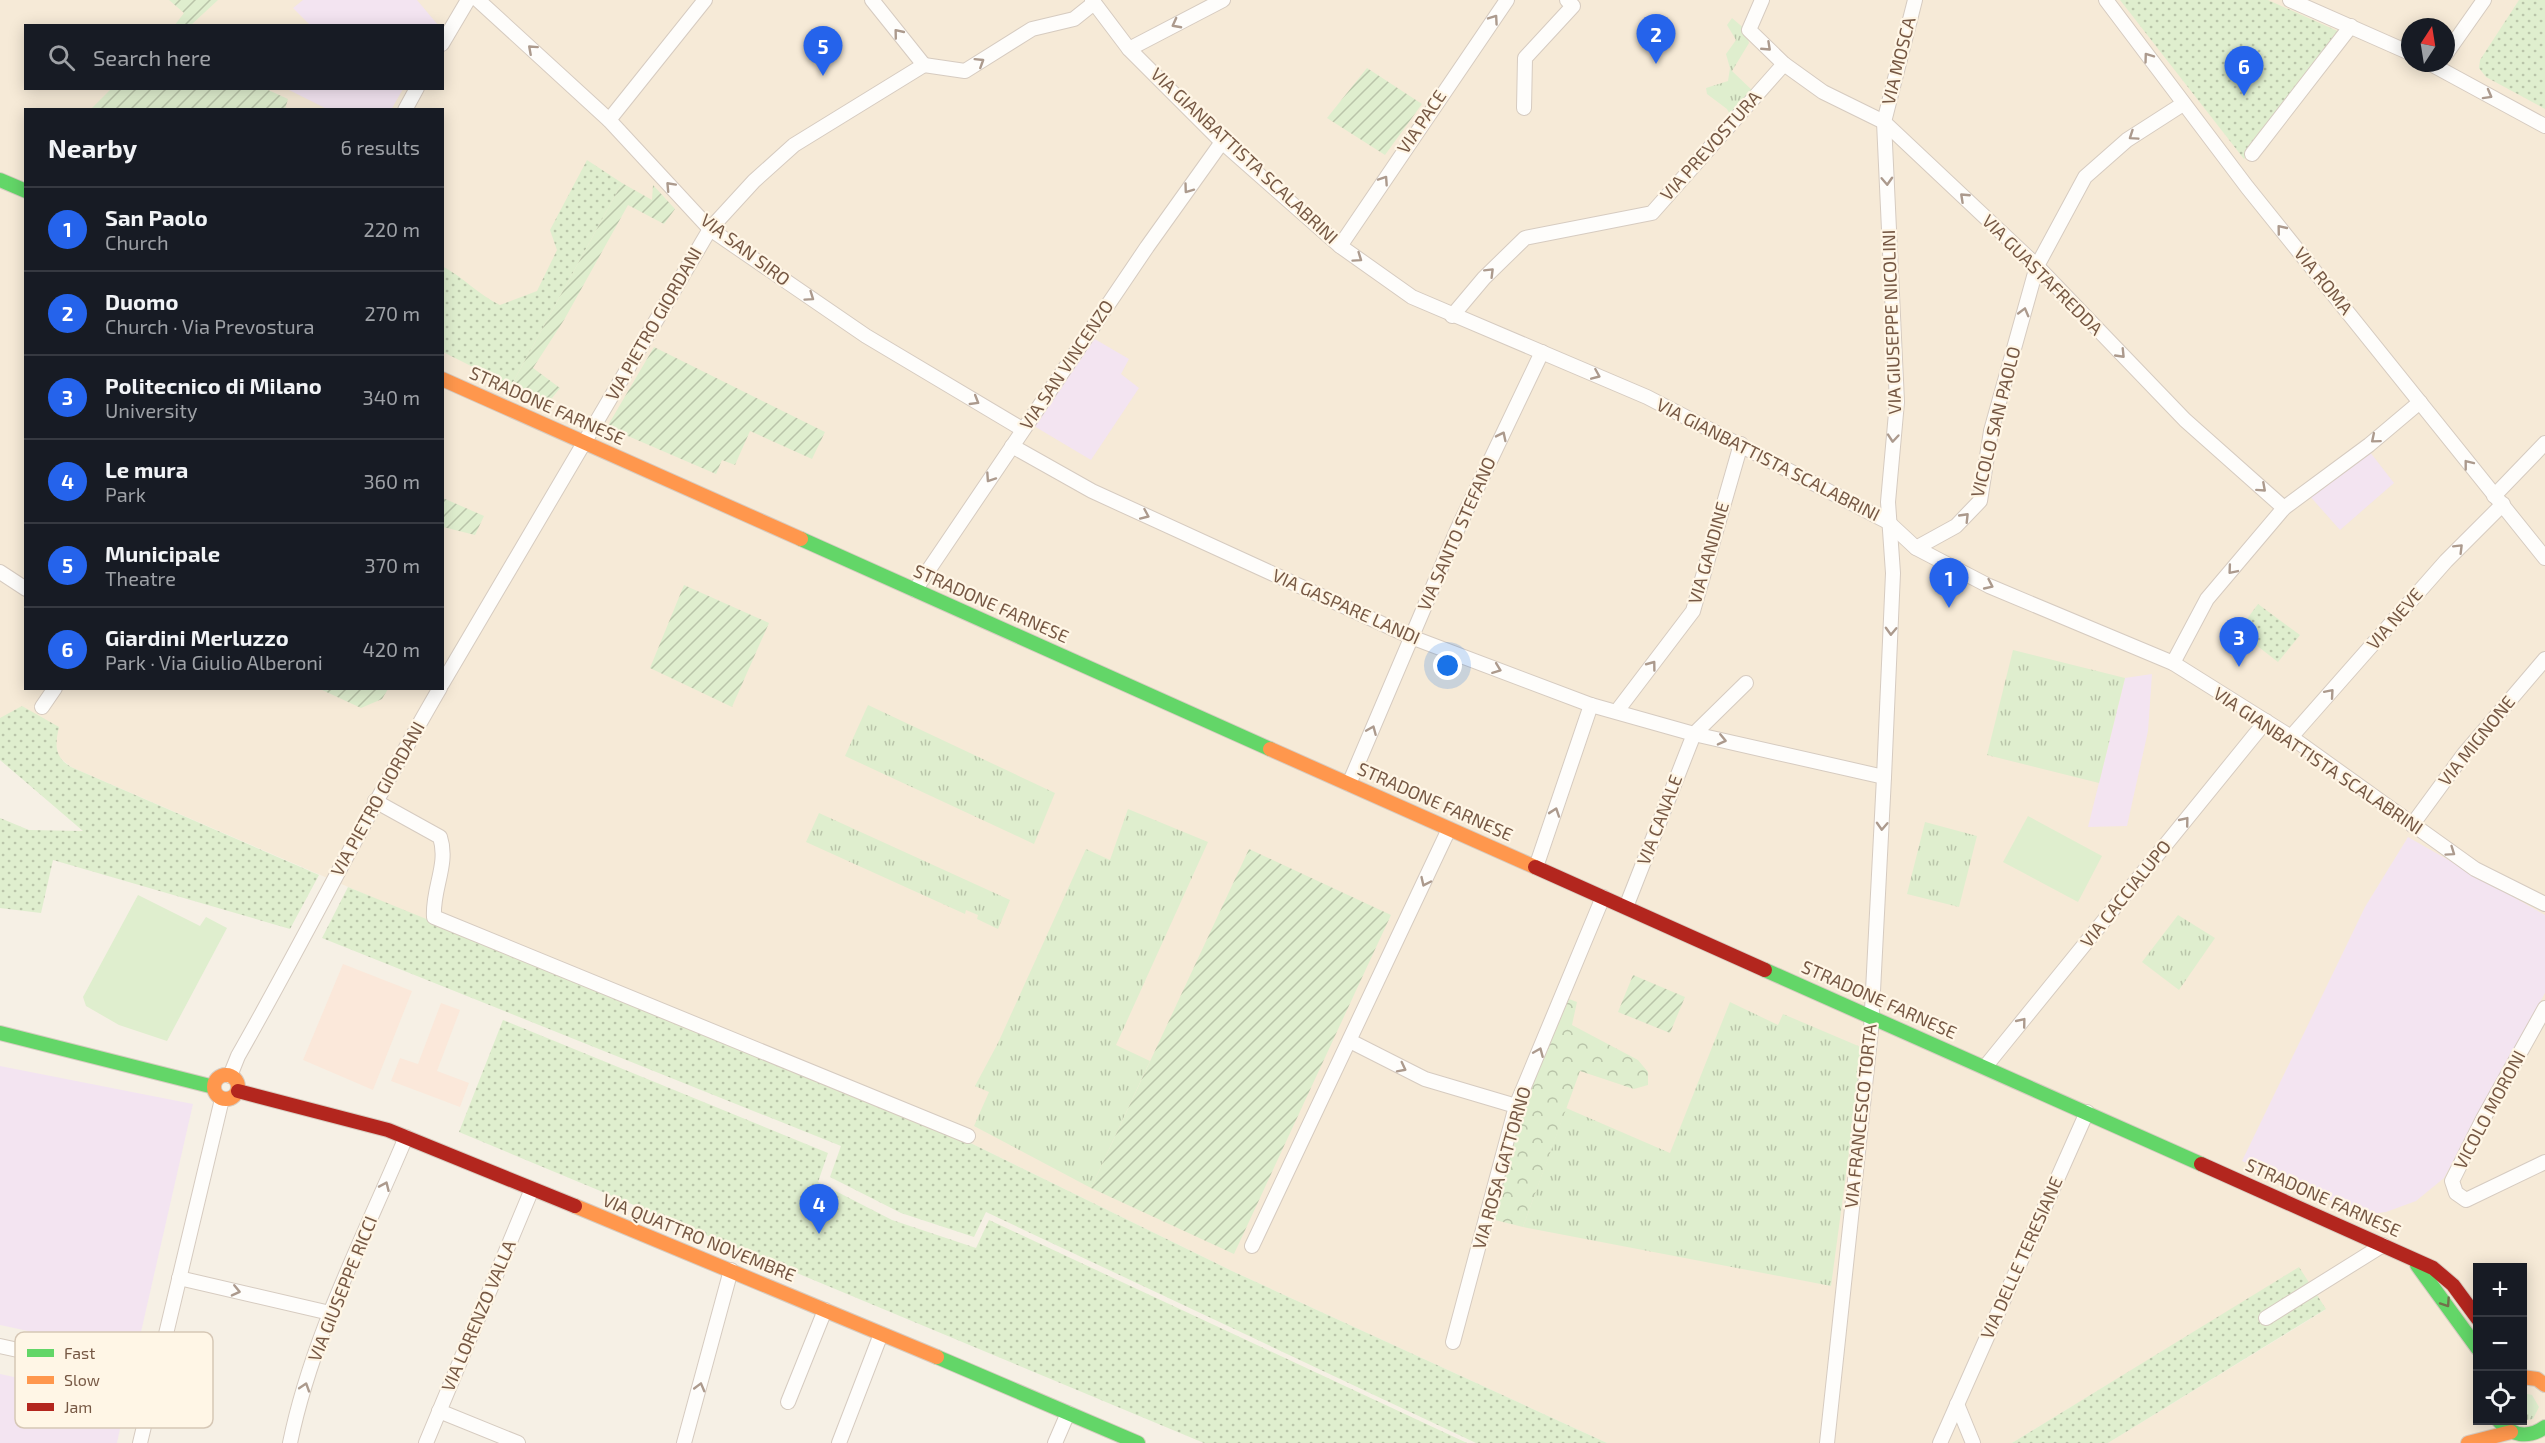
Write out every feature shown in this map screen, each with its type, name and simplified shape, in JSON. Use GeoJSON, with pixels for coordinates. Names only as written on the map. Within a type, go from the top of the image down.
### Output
{"type":"FeatureCollection","features":[{"type":"Feature","properties":{"kind":"street"},"geometry":{"type":"LineString","coordinates":[[444,41],[468,0]]}},
{"type":"Feature","properties":{"kind":"street","name":"VIA SAN SIRO"},"geometry":{"type":"LineString","coordinates":[[478,0],[609,120],[710,229],[866,336],[1022,429]]}},
{"type":"Feature","properties":{"kind":"street"},"geometry":{"type":"LineString","coordinates":[[609,120],[705,0]]}},
{"type":"Feature","properties":{"kind":"street"},"geometry":{"type":"LineString","coordinates":[[872,0],[924,65],[965,71],[1032,29],[1074,19],[1093,1]]}},
{"type":"Feature","properties":{"kind":"street"},"geometry":{"type":"LineString","coordinates":[[1129,49],[1223,0]]}},
{"type":"Feature","properties":{"kind":"street","name":"VIA PACE"},"geometry":{"type":"LineString","coordinates":[[1340,246],[1507,0]]}},
{"type":"Feature","properties":{"kind":"street"},"geometry":{"type":"LineString","coordinates":[[1524,108],[1525,58],[1573,6],[1567,0]]}},
{"type":"Feature","properties":{"kind":"street","name":"VIA MOSCA"},"geometry":{"type":"LineString","coordinates":[[1884,122],[1915,0]]}},
{"type":"Feature","properties":{"kind":"street","name":"VIA ROMA"},"geometry":{"type":"LineString","coordinates":[[2106,0],[2183,104],[2545,558]]}},
{"type":"Feature","properties":{"kind":"street"},"geometry":{"type":"LineString","coordinates":[[2290,0],[2401,49]]}},
{"type":"Feature","properties":{"kind":"street"},"geometry":{"type":"LineString","coordinates":[[2455,41],[2484,0]]}},
{"type":"Feature","properties":{"kind":"street","name":"VIA GIANBATTISTA SCALABRINI"},"geometry":{"type":"LineString","coordinates":[[1093,1],[1129,49],[1222,142],[1340,246],[1412,297],[1452,316],[1647,397],[1888,522],[1916,548],[1989,586],[2173,663],[2291,737],[2475,869],[2545,904]]}},
{"type":"Feature","properties":{"kind":"street","name":"VIA GUASTAFREDDA"},"geometry":{"type":"LineString","coordinates":[[1760,2],[1749,30],[1784,64],[1823,92],[1884,122],[2037,266],[2185,420],[2284,508]]}},
{"type":"Feature","properties":{"kind":"street"},"geometry":{"type":"LineString","coordinates":[[2252,154],[2351,26]]}},
{"type":"Feature","properties":{"kind":"street","name":"VIA PREVOSTURA"},"geometry":{"type":"LineString","coordinates":[[1452,316],[1484,278],[1525,238],[1652,213],[1784,64]]}},
{"type":"Feature","properties":{"kind":"street","name":"VIA PIETRO GIORDANI"},"geometry":{"type":"LineString","coordinates":[[444,681],[710,229],[754,181],[794,145],[924,65]]}},
{"type":"Feature","properties":{"kind":"street"},"geometry":{"type":"LineString","coordinates":[[2449,72],[2545,126]]}},
{"type":"Feature","properties":{"kind":"street"},"geometry":{"type":"LineString","coordinates":[[406,108],[416,90]]}},
{"type":"Feature","properties":{"kind":"street","name":"VICOLO SAN PAOLO"},"geometry":{"type":"LineString","coordinates":[[1916,548],[1956,526],[1980,501],[1991,431],[2037,266],[2085,177],[2127,140],[2183,104]]}},
{"type":"Feature","properties":{"kind":"street","name":"VIA GIUSEPPE NICOLINI"},"geometry":{"type":"LineString","coordinates":[[1884,122],[1897,402],[1888,502],[1893,573]]}},
{"type":"Feature","properties":{"kind":"street","name":"VIA SAN VINCENZO"},"geometry":{"type":"LineString","coordinates":[[915,590],[1022,429],[1222,142]]}},
{"type":"Feature","properties":{"kind":"street"},"geometry":{"type":"LineString","coordinates":[[0,180],[24,190]]}},
{"type":"Feature","properties":{"kind":"street","name":"VIA SANTO STEFANO"},"geometry":{"type":"LineString","coordinates":[[1349,784],[1458,528],[1542,352]]}},
{"type":"Feature","properties":{"kind":"street","name":"STRADONE FARNESE"},"geometry":{"type":"LineString","coordinates":[[444,380],[2412,1258],[2433,1268],[2446,1279],[2476,1317]]}},
{"type":"Feature","properties":{"kind":"street"},"geometry":{"type":"LineString","coordinates":[[2173,663],[2207,599],[2284,508],[2369,445],[2420,402]]}},
{"type":"Feature","properties":{"kind":"street","name":"VIA NEVE"},"geometry":{"type":"LineString","coordinates":[[2291,737],[2446,561],[2545,443]]}},
{"type":"Feature","properties":{"kind":"street","name":"VIA GANDINE"},"geometry":{"type":"LineString","coordinates":[[1617,711],[1693,611],[1741,444]]}},
{"type":"Feature","properties":{"kind":"street","name":"VIA GASPARE LANDI"},"geometry":{"type":"LineString","coordinates":[[1012,446],[1092,491],[1411,638],[1591,705],[1694,734],[1884,777]]}},
{"type":"Feature","properties":{"kind":"street"},"geometry":{"type":"LineString","coordinates":[[0,572],[24,588]]}},
{"type":"Feature","properties":{"kind":"street","name":"VIA FRANCESCO TORTA"},"geometry":{"type":"LineString","coordinates":[[1827,1443],[1871,1016],[1893,573]]}},
{"type":"Feature","properties":{"kind":"street","name":"VIA MIGNONE"},"geometry":{"type":"LineString","coordinates":[[2412,825],[2464,754],[2545,659]]}},
{"type":"Feature","properties":{"kind":"street"},"geometry":{"type":"LineString","coordinates":[[1694,734],[1746,683]]}},
{"type":"Feature","properties":{"kind":"street"},"geometry":{"type":"LineString","coordinates":[[42,707],[54,690]]}},
{"type":"Feature","properties":{"kind":"street","name":"VIA PIETRO GIORDANI"},"geometry":{"type":"LineString","coordinates":[[230,1076],[238,1056],[319,911],[375,801],[439,690]]}},
{"type":"Feature","properties":{"kind":"street"},"geometry":{"type":"LineString","coordinates":[[1536,867],[1591,705]]}},
{"type":"Feature","properties":{"kind":"street","name":"VIA CACCIALUPO"},"geometry":{"type":"LineString","coordinates":[[1985,1067],[2266,722]]}},
{"type":"Feature","properties":{"kind":"street","name":"VIA CANALE"},"geometry":{"type":"LineString","coordinates":[[1626,907],[1694,734]]}},
{"type":"Feature","properties":{"kind":"street"},"geometry":{"type":"LineString","coordinates":[[375,801],[440,837],[445,851],[433,902],[434,917],[968,1136]]}},
{"type":"Feature","properties":{"kind":"street"},"geometry":{"type":"LineString","coordinates":[[1252,1246],[1449,829]]}},
{"type":"Feature","properties":{"kind":"street","name":"VIA ROSA GATTORNO"},"geometry":{"type":"LineString","coordinates":[[1453,1342],[1516,1106],[1604,897]]}},
{"type":"Feature","properties":{"kind":"street","name":"VICOLO MORONI"},"geometry":{"type":"LineString","coordinates":[[2545,1008],[2483,1119],[2452,1181],[2456,1193],[2466,1200],[2545,1162]]}},
{"type":"Feature","properties":{"kind":"street"},"geometry":{"type":"LineString","coordinates":[[0,1033],[214,1086]]}},
{"type":"Feature","properties":{"kind":"street"},"geometry":{"type":"LineString","coordinates":[[1350,1041],[1425,1079],[1516,1106]]}},
{"type":"Feature","properties":{"kind":"street"},"geometry":{"type":"LineString","coordinates":[[230,1076],[236,1080],[238,1091],[230,1099],[222,1099],[216,1094],[214,1086],[219,1078],[230,1076]]}},
{"type":"Feature","properties":{"kind":"street","name":"VIA QUATTRO NOVEMBRE"},"geometry":{"type":"LineString","coordinates":[[238,1091],[377,1127],[406,1137],[731,1270],[1138,1443]]}},
{"type":"Feature","properties":{"kind":"street"},"geometry":{"type":"LineString","coordinates":[[166,1332],[222,1099]]}},
{"type":"Feature","properties":{"kind":"street","name":"VIA DELLE TERESIANE"},"geometry":{"type":"LineString","coordinates":[[1940,1443],[2087,1112]]}},
{"type":"Feature","properties":{"kind":"street","name":"VIA GIUSEPPE RICCI"},"geometry":{"type":"LineString","coordinates":[[290,1443],[296,1417],[330,1313],[406,1137]]}},
{"type":"Feature","properties":{"kind":"street","name":"VIA LORENZO VALLA"},"geometry":{"type":"LineString","coordinates":[[426,1443],[532,1190]]}},
{"type":"Feature","properties":{"kind":"street"},"geometry":{"type":"LineString","coordinates":[[2266,1318],[2383,1245]]}},
{"type":"Feature","properties":{"kind":"street","name":"STRADONE FARNESE"},"geometry":{"type":"LineString","coordinates":[[2412,1258],[2440,1293],[2473,1342]]}},
{"type":"Feature","properties":{"kind":"street"},"geometry":{"type":"LineString","coordinates":[[684,1443],[731,1270]]}},
{"type":"Feature","properties":{"kind":"street"},"geometry":{"type":"LineString","coordinates":[[179,1278],[330,1313]]}},
{"type":"Feature","properties":{"kind":"street"},"geometry":{"type":"LineString","coordinates":[[788,1402],[825,1310]]}},
{"type":"Feature","properties":{"kind":"street"},"geometry":{"type":"LineString","coordinates":[[839,1443],[881,1334]]}},
{"type":"Feature","properties":{"kind":"street"},"geometry":{"type":"LineString","coordinates":[[0,1346],[15,1349]]}},
{"type":"Feature","properties":{"kind":"street"},"geometry":{"type":"LineString","coordinates":[[1957,1404],[1973,1443]]}},
{"type":"Feature","properties":{"kind":"street"},"geometry":{"type":"LineString","coordinates":[[439,1410],[518,1443]]}},
{"type":"Feature","properties":{"kind":"street"},"geometry":{"type":"LineString","coordinates":[[1055,1443],[1068,1413]]}},
{"type":"Feature","properties":{"kind":"street"},"geometry":{"type":"LineString","coordinates":[[2468,1443],[2482,1425]]}},
{"type":"Feature","properties":{"kind":"street"},"geometry":{"type":"LineString","coordinates":[[2503,1425],[2511,1432],[2533,1439],[2545,1427]]}},
{"type":"Feature","properties":{"kind":"street"},"geometry":{"type":"LineString","coordinates":[[140,1443],[144,1428]]}},
{"type":"Feature","properties":{"kind":"street"},"geometry":{"type":"LineString","coordinates":[[2468,1443],[2511,1432]]}},
{"type":"Feature","properties":{"kind":"shaded area"},"geometry":{"type":"Polygon","coordinates":[[[0,0],[2545,0],[2545,1443],[2108,1443],[2325,1310],[2299,1268],[2012,1443],[1607,1443],[1232,1271],[889,1103],[413,915],[71,767],[59,757],[56,745],[0,718],[0,0]]]}},
{"type":"Feature","properties":{"kind":"shaded area"},"geometry":{"type":"Polygon","coordinates":[[[303,0],[417,0],[437,24],[309,24],[293,8],[303,0]]]}},
{"type":"Feature","properties":{"kind":"shaded area"},"geometry":{"type":"Polygon","coordinates":[[[289,90],[402,90],[392,108],[325,108],[289,90]]]}},
{"type":"Feature","properties":{"kind":"shaded area"},"geometry":{"type":"Polygon","coordinates":[[[1093,338],[1129,359],[1121,374],[1139,388],[1091,460],[1034,426],[1093,338]]]}},
{"type":"Feature","properties":{"kind":"shaded area"},"geometry":{"type":"Polygon","coordinates":[[[2366,447],[2394,483],[2340,530],[2308,494],[2366,447]]]}},
{"type":"Feature","properties":{"kind":"shaded area"},"geometry":{"type":"Polygon","coordinates":[[[2152,674],[2148,731],[2127,826],[2088,827],[2125,678],[2152,674]]]}},
{"type":"Feature","properties":{"kind":"shaded area"},"geometry":{"type":"Polygon","coordinates":[[[2408,837],[2545,915],[2545,993],[2444,1178],[2416,1201],[2386,1212],[2370,1214],[2354,1211],[2242,1161],[2365,907],[2408,837]]]}},
{"type":"Feature","properties":{"kind":"shaded area"},"geometry":{"type":"Polygon","coordinates":[[[343,964],[412,991],[373,1090],[303,1060],[343,964]]]}},
{"type":"Feature","properties":{"kind":"shaded area"},"geometry":{"type":"Polygon","coordinates":[[[441,1003],[460,1010],[437,1071],[469,1083],[460,1107],[391,1081],[400,1058],[418,1064],[441,1003]]]}},
{"type":"Feature","properties":{"kind":"shaded area"},"geometry":{"type":"Polygon","coordinates":[[[0,1066],[193,1104],[141,1332],[33,1332],[0,1325],[0,1066]]]}},
{"type":"Feature","properties":{"kind":"shaded area"},"geometry":{"type":"Polygon","coordinates":[[[0,1374],[15,1377],[15,1428],[120,1428],[117,1443],[0,1443],[0,1374]]]}},
{"type":"Feature","properties":{"kind":"green space"},"geometry":{"type":"Polygon","coordinates":[[[169,0],[218,0],[192,24],[176,24],[184,13],[169,0]]]}},
{"type":"Feature","properties":{"kind":"green space"},"geometry":{"type":"Polygon","coordinates":[[[2120,0],[2268,0],[2342,33],[2244,159],[2120,0]]]}},
{"type":"Feature","properties":{"kind":"green space"},"geometry":{"type":"Polygon","coordinates":[[[2519,0],[2545,0],[2545,109],[2486,77],[2479,68],[2480,60],[2519,0]]]}},
{"type":"Feature","properties":{"kind":"green space"},"geometry":{"type":"Polygon","coordinates":[[[1732,18],[1746,30],[1749,43],[1732,71],[1754,92],[1732,118],[1727,109],[1707,94],[1706,88],[1728,81],[1730,68],[1726,54],[1736,40],[1727,25],[1732,18]]]}},
{"type":"Feature","properties":{"kind":"green space"},"geometry":{"type":"Polygon","coordinates":[[[1367,68],[1422,104],[1385,155],[1327,118],[1367,68]]]}},
{"type":"Feature","properties":{"kind":"green space"},"geometry":{"type":"Polygon","coordinates":[[[110,90],[268,90],[288,99],[285,108],[92,108],[110,90]]]}},
{"type":"Feature","properties":{"kind":"green space"},"geometry":{"type":"Polygon","coordinates":[[[587,160],[622,183],[511,386],[444,352],[444,267],[500,305],[537,291],[557,250],[550,230],[587,160]]]}},
{"type":"Feature","properties":{"kind":"green space"},"geometry":{"type":"Polygon","coordinates":[[[622,183],[652,200],[653,185],[675,209],[664,224],[628,205],[564,320],[533,368],[560,388],[548,403],[511,386],[622,183]]]}},
{"type":"Feature","properties":{"kind":"green space"},"geometry":{"type":"Polygon","coordinates":[[[654,347],[825,432],[812,459],[750,431],[735,465],[722,460],[716,474],[607,427],[654,347]]]}},
{"type":"Feature","properties":{"kind":"green space"},"geometry":{"type":"Polygon","coordinates":[[[444,498],[484,516],[475,535],[444,527],[444,498]]]}},
{"type":"Feature","properties":{"kind":"green space"},"geometry":{"type":"Polygon","coordinates":[[[684,585],[769,623],[732,707],[650,668],[684,585]]]}},
{"type":"Feature","properties":{"kind":"green space"},"geometry":{"type":"Polygon","coordinates":[[[2258,604],[2300,635],[2278,662],[2238,631],[2258,604]]]}},
{"type":"Feature","properties":{"kind":"green space"},"geometry":{"type":"Polygon","coordinates":[[[2013,650],[2125,678],[2099,783],[1987,755],[2013,650]]]}},
{"type":"Feature","properties":{"kind":"green space"},"geometry":{"type":"Polygon","coordinates":[[[322,690],[387,690],[382,699],[361,708],[322,690]]]}},
{"type":"Feature","properties":{"kind":"green space"},"geometry":{"type":"Polygon","coordinates":[[[868,705],[1055,793],[1034,844],[845,756],[868,705]]]}},
{"type":"Feature","properties":{"kind":"green space"},"geometry":{"type":"Polygon","coordinates":[[[22,706],[59,727],[57,750],[61,759],[71,767],[319,875],[290,929],[53,860],[41,913],[0,908],[0,818],[29,830],[83,831],[0,760],[0,718],[22,706]]]}},
{"type":"Feature","properties":{"kind":"green space"},"geometry":{"type":"Polygon","coordinates":[[[1128,809],[1208,842],[1116,1045],[1150,1061],[1091,1188],[974,1126],[989,1092],[975,1086],[998,1043],[1086,849],[1110,860],[1128,809]]]}},
{"type":"Feature","properties":{"kind":"green space"},"geometry":{"type":"Polygon","coordinates":[[[819,813],[1010,900],[998,929],[977,919],[978,915],[966,910],[965,914],[806,842],[819,813]]]}},
{"type":"Feature","properties":{"kind":"green space"},"geometry":{"type":"Polygon","coordinates":[[[2028,816],[2102,856],[2078,902],[2003,862],[2028,816]]]}},
{"type":"Feature","properties":{"kind":"green space"},"geometry":{"type":"Polygon","coordinates":[[[1925,822],[1977,836],[1959,907],[1907,894],[1925,822]]]}},
{"type":"Feature","properties":{"kind":"green space"},"geometry":{"type":"Polygon","coordinates":[[[1249,849],[1391,915],[1234,1254],[1091,1188],[1249,849]]]}},
{"type":"Feature","properties":{"kind":"green space"},"geometry":{"type":"Polygon","coordinates":[[[348,887],[668,1018],[889,1103],[1232,1271],[1607,1443],[1476,1443],[986,1212],[974,1237],[901,1213],[830,1177],[841,1146],[322,938],[348,887]]]}},
{"type":"Feature","properties":{"kind":"green space"},"geometry":{"type":"Polygon","coordinates":[[[138,895],[200,926],[206,917],[227,928],[167,1041],[119,1025],[86,1006],[83,997],[138,895]]]}},
{"type":"Feature","properties":{"kind":"green space"},"geometry":{"type":"Polygon","coordinates":[[[2178,915],[2215,938],[2179,990],[2142,962],[2178,915]]]}},
{"type":"Feature","properties":{"kind":"green space"},"geometry":{"type":"Polygon","coordinates":[[[1633,975],[1685,997],[1670,1033],[1618,1012],[1633,975]]]}},
{"type":"Feature","properties":{"kind":"green space"},"geometry":{"type":"Polygon","coordinates":[[[1569,999],[1577,1002],[1572,1025],[1638,1060],[1648,1072],[1648,1085],[1634,1089],[1580,1071],[1523,1227],[1491,1219],[1522,1107],[1569,999]]]}},
{"type":"Feature","properties":{"kind":"green space"},"geometry":{"type":"Polygon","coordinates":[[[1730,1002],[1778,1025],[1783,1014],[1863,1048],[1831,1286],[1523,1227],[1566,1108],[1670,1153],[1730,1002]]]}},
{"type":"Feature","properties":{"kind":"green space"},"geometry":{"type":"Polygon","coordinates":[[[503,1020],[828,1153],[818,1182],[892,1220],[976,1248],[989,1220],[1467,1443],[1204,1443],[459,1132],[503,1020]]]}},
{"type":"Feature","properties":{"kind":"green space"},"geometry":{"type":"Polygon","coordinates":[[[2299,1267],[2326,1309],[2108,1443],[2012,1443],[2299,1267]]]}},
{"type":"Feature","properties":{"kind":"green space"},"geometry":{"type":"Polygon","coordinates":[[[2527,1394],[2532,1395],[2539,1407],[2533,1419],[2527,1420],[2527,1394]]]}},
{"type":"Feature","properties":{"kind":"traffic: fast"},"geometry":{"type":"LineString","coordinates":[[0,180],[24,190]]}},
{"type":"Feature","properties":{"kind":"traffic: fast"},"geometry":{"type":"LineString","coordinates":[[801,539],[1270,749]]}},
{"type":"Feature","properties":{"kind":"traffic: fast"},"geometry":{"type":"LineString","coordinates":[[1765,970],[2201,1164]]}},
{"type":"Feature","properties":{"kind":"traffic: fast"},"geometry":{"type":"LineString","coordinates":[[0,1033],[214,1087]]}},
{"type":"Feature","properties":{"kind":"traffic: fast"},"geometry":{"type":"LineString","coordinates":[[2417,1265],[2473,1342]]}},
{"type":"Feature","properties":{"kind":"traffic: fast"},"geometry":{"type":"LineString","coordinates":[[937,1357],[1138,1443]]}},
{"type":"Feature","properties":{"kind":"traffic: fast"},"geometry":{"type":"LineString","coordinates":[[2503,1425],[2508,1430],[2520,1434],[2532,1433],[2545,1427]]}},
{"type":"Feature","properties":{"kind":"traffic: slow"},"geometry":{"type":"LineString","coordinates":[[444,380],[801,539]]}},
{"type":"Feature","properties":{"kind":"traffic: slow"},"geometry":{"type":"LineString","coordinates":[[1270,749],[1535,867]]}},
{"type":"Feature","properties":{"kind":"traffic: slow"},"geometry":{"type":"LineString","coordinates":[[226,1075],[231,1076],[237,1082],[238,1087],[237,1092],[231,1098],[226,1099],[221,1098],[215,1092],[214,1087],[215,1082],[221,1076],[226,1075]]}},
{"type":"Feature","properties":{"kind":"traffic: slow"},"geometry":{"type":"LineString","coordinates":[[575,1206],[937,1357]]}},
{"type":"Feature","properties":{"kind":"traffic: slow"},"geometry":{"type":"LineString","coordinates":[[2527,1378],[2537,1379],[2545,1385]]}},
{"type":"Feature","properties":{"kind":"traffic: slow"},"geometry":{"type":"LineString","coordinates":[[2468,1443],[2511,1432]]}},
{"type":"Feature","properties":{"kind":"traffic: jam"},"geometry":{"type":"LineString","coordinates":[[1535,867],[1765,970]]}},
{"type":"Feature","properties":{"kind":"traffic: jam"},"geometry":{"type":"LineString","coordinates":[[238,1091],[388,1130],[575,1206]]}},
{"type":"Feature","properties":{"kind":"traffic: jam"},"geometry":{"type":"LineString","coordinates":[[2201,1164],[2433,1268],[2453,1285],[2477,1317]]}},
{"type":"Feature","properties":{"kind":"place","name":"Duomo"},"geometry":{"type":"Point","coordinates":[1656,64]}},
{"type":"Feature","properties":{"kind":"place","name":"Municipale"},"geometry":{"type":"Point","coordinates":[823,76]}},
{"type":"Feature","properties":{"kind":"place","name":"Giardini Merluzzo"},"geometry":{"type":"Point","coordinates":[2244,96]}},
{"type":"Feature","properties":{"kind":"place","name":"San Paolo"},"geometry":{"type":"Point","coordinates":[1949,608]}},
{"type":"Feature","properties":{"kind":"place","name":"Politecnico di Milano"},"geometry":{"type":"Point","coordinates":[2239,667]}},
{"type":"Feature","properties":{"kind":"place","name":"Le mura"},"geometry":{"type":"Point","coordinates":[819,1234]}}]}
